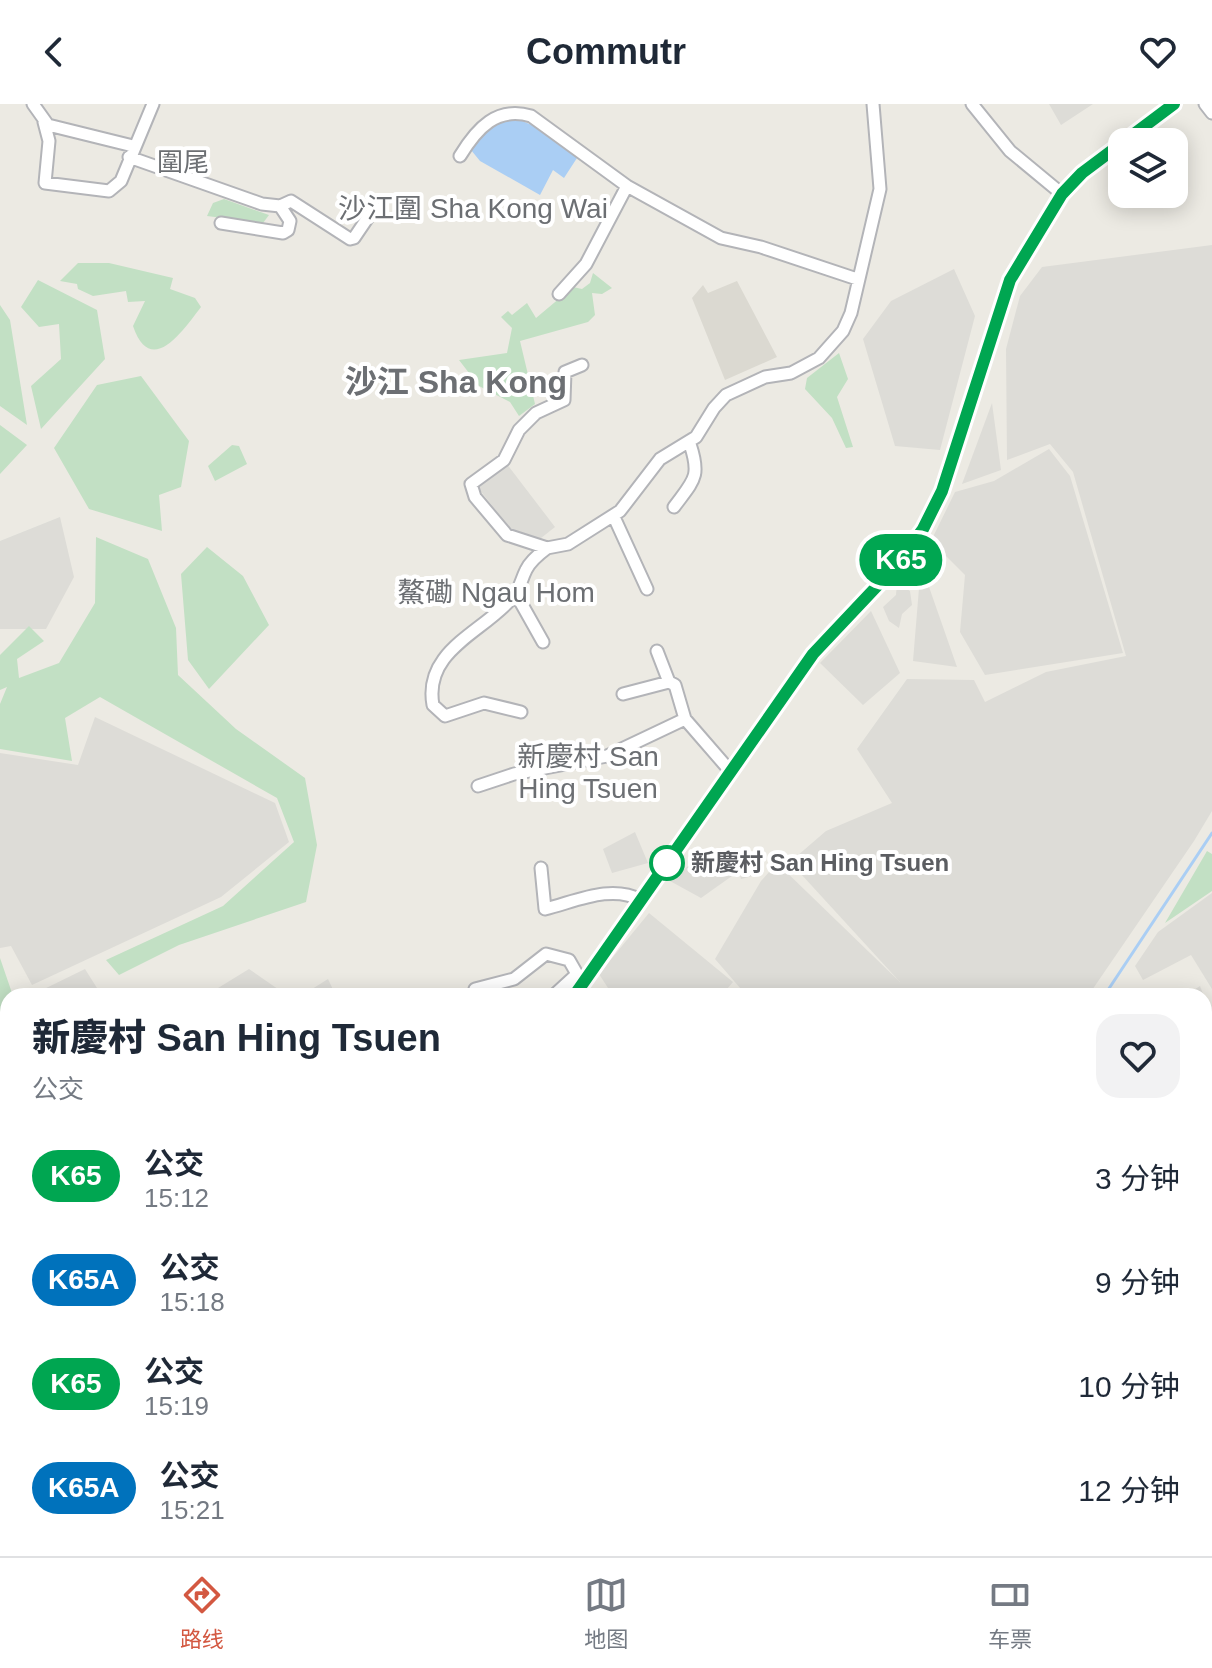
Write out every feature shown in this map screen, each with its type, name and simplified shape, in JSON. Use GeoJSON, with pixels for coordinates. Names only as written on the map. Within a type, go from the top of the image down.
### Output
{"type":"FeatureCollection","features":[{"type":"Feature","properties":{"kind":"street"},"geometry":{"type":"LineString","coordinates":[[33,104],[44,122],[49,141],[45,183],[109,191],[119,185],[153,104]]}},
{"type":"Feature","properties":{"kind":"street"},"geometry":{"type":"LineString","coordinates":[[521,712],[484,703],[445,716],[435,710],[432,699],[435,677],[445,654],[516,594],[527,566],[547,548],[578,540],[614,517],[660,459],[690,444],[726,395],[765,377],[791,373],[819,358],[843,331],[851,313],[880,189],[873,104]]}},
{"type":"Feature","properties":{"kind":"street"},"geometry":{"type":"LineString","coordinates":[[972,104],[1010,151],[1062,194]]}},
{"type":"Feature","properties":{"kind":"street"},"geometry":{"type":"LineString","coordinates":[[577,988],[581,977],[641,900],[826,637],[895,567],[930,517],[942,491],[1010,280],[1062,194],[1082,173],[1174,104]]}},
{"type":"Feature","properties":{"kind":"street"},"geometry":{"type":"LineString","coordinates":[[1205,104],[1212,113]]}},
{"type":"Feature","properties":{"kind":"street"},"geometry":{"type":"LineString","coordinates":[[460,156],[485,124],[502,113],[516,112],[537,119],[627,186],[729,242],[761,247],[857,279]]}},
{"type":"Feature","properties":{"kind":"street"},"geometry":{"type":"LineString","coordinates":[[44,122],[131,151],[262,204],[280,206],[291,201],[352,239],[375,207]]}},
{"type":"Feature","properties":{"kind":"street"},"geometry":{"type":"LineString","coordinates":[[559,294],[586,264],[627,186]]}},
{"type":"Feature","properties":{"kind":"street"},"geometry":{"type":"LineString","coordinates":[[221,223],[283,233],[288,230],[290,221],[280,206]]}},
{"type":"Feature","properties":{"kind":"street"},"geometry":{"type":"LineString","coordinates":[[547,548],[507,535],[475,497],[471,484],[504,460],[519,430],[536,413],[564,400],[565,372],[582,365]]}},
{"type":"Feature","properties":{"kind":"street"},"geometry":{"type":"LineString","coordinates":[[674,507],[696,479],[697,466],[690,444]]}},
{"type":"Feature","properties":{"kind":"street"},"geometry":{"type":"LineString","coordinates":[[614,517],[647,589]]}},
{"type":"Feature","properties":{"kind":"street"},"geometry":{"type":"LineString","coordinates":[[516,594],[543,642]]}},
{"type":"Feature","properties":{"kind":"street"},"geometry":{"type":"LineString","coordinates":[[657,651],[669,682]]}},
{"type":"Feature","properties":{"kind":"street"},"geometry":{"type":"LineString","coordinates":[[623,694],[669,682],[675,685],[685,719],[731,772]]}},
{"type":"Feature","properties":{"kind":"street"},"geometry":{"type":"LineString","coordinates":[[478,786],[514,774],[607,756],[685,719]]}},
{"type":"Feature","properties":{"kind":"street"},"geometry":{"type":"LineString","coordinates":[[541,868],[544,914],[613,892],[641,900]]}},
{"type":"Feature","properties":{"kind":"street"},"geometry":{"type":"LineString","coordinates":[[479,988],[514,979],[546,954],[569,960],[581,977]]}},
{"type":"Feature","properties":{"kind":"street"},"geometry":{"type":"LineString","coordinates":[[565,988],[581,977]]}},
{"type":"Feature","properties":{"kind":"shaded area"},"geometry":{"type":"Polygon","coordinates":[[[1049,104],[1093,104],[1061,125],[1049,104]]]}},
{"type":"Feature","properties":{"kind":"shaded area"},"geometry":{"type":"Polygon","coordinates":[[[1212,245],[1212,811],[1093,988],[740,988],[715,959],[761,881],[777,863],[900,982],[790,862],[826,831],[892,803],[857,749],[907,679],[974,680],[985,702],[1046,672],[1126,656],[1073,472],[1050,444],[1007,460],[1006,349],[1020,296],[1042,267],[1212,245]]]}},
{"type":"Feature","properties":{"kind":"shaded area"},"geometry":{"type":"Polygon","coordinates":[[[954,269],[975,316],[940,450],[895,446],[863,339],[891,301],[954,269]]]}},
{"type":"Feature","properties":{"kind":"shaded area"},"geometry":{"type":"Polygon","coordinates":[[[737,281],[777,357],[725,380],[692,298],[703,285],[708,293],[737,281]]]}},
{"type":"Feature","properties":{"kind":"shaded area"},"geometry":{"type":"Polygon","coordinates":[[[992,403],[1001,470],[962,484],[992,403]]]}},
{"type":"Feature","properties":{"kind":"shaded area"},"geometry":{"type":"Polygon","coordinates":[[[1049,449],[1070,476],[1123,653],[985,675],[960,632],[965,575],[931,541],[955,492],[994,481],[1049,449]]]}},
{"type":"Feature","properties":{"kind":"shaded area"},"geometry":{"type":"Polygon","coordinates":[[[506,463],[555,527],[536,542],[510,528],[475,484],[506,463]]]}},
{"type":"Feature","properties":{"kind":"shaded area"},"geometry":{"type":"Polygon","coordinates":[[[60,517],[74,577],[46,629],[0,629],[0,541],[60,517]]]}},
{"type":"Feature","properties":{"kind":"shaded area"},"geometry":{"type":"Polygon","coordinates":[[[921,564],[957,667],[913,661],[921,564]]]}},
{"type":"Feature","properties":{"kind":"shaded area"},"geometry":{"type":"Polygon","coordinates":[[[897,582],[910,591],[912,605],[902,614],[899,628],[889,621],[883,607],[896,595],[897,582]]]}},
{"type":"Feature","properties":{"kind":"shaded area"},"geometry":{"type":"Polygon","coordinates":[[[871,611],[900,673],[863,705],[820,663],[871,611]]]}},
{"type":"Feature","properties":{"kind":"shaded area"},"geometry":{"type":"Polygon","coordinates":[[[95,717],[275,803],[289,842],[221,897],[32,985],[11,946],[0,948],[0,753],[78,765],[95,717]]]}},
{"type":"Feature","properties":{"kind":"shaded area"},"geometry":{"type":"Polygon","coordinates":[[[635,832],[648,863],[612,873],[603,849],[635,832]]]}},
{"type":"Feature","properties":{"kind":"shaded area"},"geometry":{"type":"Polygon","coordinates":[[[710,848],[732,876],[701,898],[670,881],[710,848]]]}},
{"type":"Feature","properties":{"kind":"shaded area"},"geometry":{"type":"Polygon","coordinates":[[[755,853],[764,873],[741,879],[736,857],[755,853]]]}},
{"type":"Feature","properties":{"kind":"shaded area"},"geometry":{"type":"Polygon","coordinates":[[[1212,893],[1212,988],[1191,955],[1143,980],[1135,966],[1158,932],[1212,893]]]}},
{"type":"Feature","properties":{"kind":"shaded area"},"geometry":{"type":"Polygon","coordinates":[[[649,913],[733,982],[728,988],[608,988],[599,974],[649,913]]]}},
{"type":"Feature","properties":{"kind":"shaded area"},"geometry":{"type":"Polygon","coordinates":[[[85,969],[97,988],[46,988],[85,969]]]}},
{"type":"Feature","properties":{"kind":"shaded area"},"geometry":{"type":"Polygon","coordinates":[[[249,969],[276,988],[218,988],[249,969]]]}},
{"type":"Feature","properties":{"kind":"shaded area"},"geometry":{"type":"Polygon","coordinates":[[[328,979],[332,988],[314,988],[328,979]]]}},
{"type":"Feature","properties":{"kind":"green space"},"geometry":{"type":"Polygon","coordinates":[[[224,199],[269,215],[263,223],[207,216],[213,203],[224,199]]]}},
{"type":"Feature","properties":{"kind":"green space"},"geometry":{"type":"Polygon","coordinates":[[[78,263],[109,263],[173,278],[170,289],[195,298],[201,307],[167,345],[158,349],[149,348],[140,341],[133,326],[145,301],[128,302],[126,291],[93,296],[78,289],[77,284],[60,281],[78,263]]]}},
{"type":"Feature","properties":{"kind":"green space"},"geometry":{"type":"Polygon","coordinates":[[[593,273],[612,288],[602,294],[592,293],[595,315],[588,322],[520,341],[535,404],[519,416],[510,402],[479,386],[459,360],[507,353],[512,328],[501,317],[508,311],[512,315],[527,303],[536,318],[573,287],[582,289],[590,283],[593,273]]]}},
{"type":"Feature","properties":{"kind":"green space"},"geometry":{"type":"Polygon","coordinates":[[[38,280],[97,310],[105,359],[41,429],[31,386],[61,359],[59,324],[39,327],[21,307],[38,280]]]}},
{"type":"Feature","properties":{"kind":"green space"},"geometry":{"type":"Polygon","coordinates":[[[0,305],[10,320],[27,425],[0,406],[0,305]]]}},
{"type":"Feature","properties":{"kind":"green space"},"geometry":{"type":"Polygon","coordinates":[[[839,353],[848,379],[837,397],[853,447],[846,448],[832,418],[805,389],[807,378],[839,353]]]}},
{"type":"Feature","properties":{"kind":"green space"},"geometry":{"type":"Polygon","coordinates":[[[141,376],[189,441],[181,487],[159,495],[162,531],[89,509],[54,448],[97,385],[141,376]]]}},
{"type":"Feature","properties":{"kind":"green space"},"geometry":{"type":"Polygon","coordinates":[[[0,425],[27,445],[0,474],[0,425]]]}},
{"type":"Feature","properties":{"kind":"green space"},"geometry":{"type":"Polygon","coordinates":[[[232,445],[239,446],[247,464],[215,481],[208,466],[232,445]]]}},
{"type":"Feature","properties":{"kind":"green space"},"geometry":{"type":"Polygon","coordinates":[[[96,537],[148,559],[176,628],[178,675],[236,729],[305,778],[317,845],[306,902],[179,945],[119,975],[106,960],[223,906],[294,842],[277,798],[100,697],[65,718],[72,761],[0,749],[0,704],[7,687],[0,690],[0,655],[29,626],[44,641],[17,659],[19,678],[59,663],[95,603],[96,537]]]}},
{"type":"Feature","properties":{"kind":"green space"},"geometry":{"type":"Polygon","coordinates":[[[207,547],[243,576],[269,625],[209,689],[188,660],[181,574],[207,547]]]}},
{"type":"Feature","properties":{"kind":"green space"},"geometry":{"type":"Polygon","coordinates":[[[1207,851],[1212,854],[1212,891],[1165,923],[1207,851]]]}},
{"type":"Feature","properties":{"kind":"green space"},"geometry":{"type":"Polygon","coordinates":[[[0,958],[10,988],[0,988],[0,958]]]}},
{"type":"Feature","properties":{"kind":"water"},"geometry":{"type":"Polygon","coordinates":[[[513,117],[541,129],[577,158],[564,178],[553,170],[540,195],[480,161],[471,150],[488,128],[513,117]]]}},
{"type":"Feature","properties":{"kind":"waterway"},"geometry":{"type":"LineString","coordinates":[[1109,988],[1212,833]]}},
{"type":"Feature","properties":{"kind":"bus line","name":"K65"},"geometry":{"type":"LineString","coordinates":[[580,988],[813,654],[895,567],[923,529],[942,491],[1010,280],[1062,194],[1082,173],[1174,104]]}},
{"type":"Feature","properties":{"kind":"place","name":"新慶村 San Hing Tsuen"},"geometry":{"type":"Point","coordinates":[667,863]}},
{"type":"Feature","properties":{"kind":"district","name":"圍尾"},"geometry":{"type":"Point","coordinates":[183,162]}},
{"type":"Feature","properties":{"kind":"district","name":"沙江圍 Sha Kong Wai"},"geometry":{"type":"Point","coordinates":[473,208]}},
{"type":"Feature","properties":{"kind":"district","name":"沙江 Sha Kong"},"geometry":{"type":"Point","coordinates":[456,382]}},
{"type":"Feature","properties":{"kind":"district","name":"鰲磡 Ngau Hom"},"geometry":{"type":"Point","coordinates":[496,592]}},
{"type":"Feature","properties":{"kind":"district","name":"新慶村 San Hing Tsuen"},"geometry":{"type":"Point","coordinates":[588,772]}}]}
